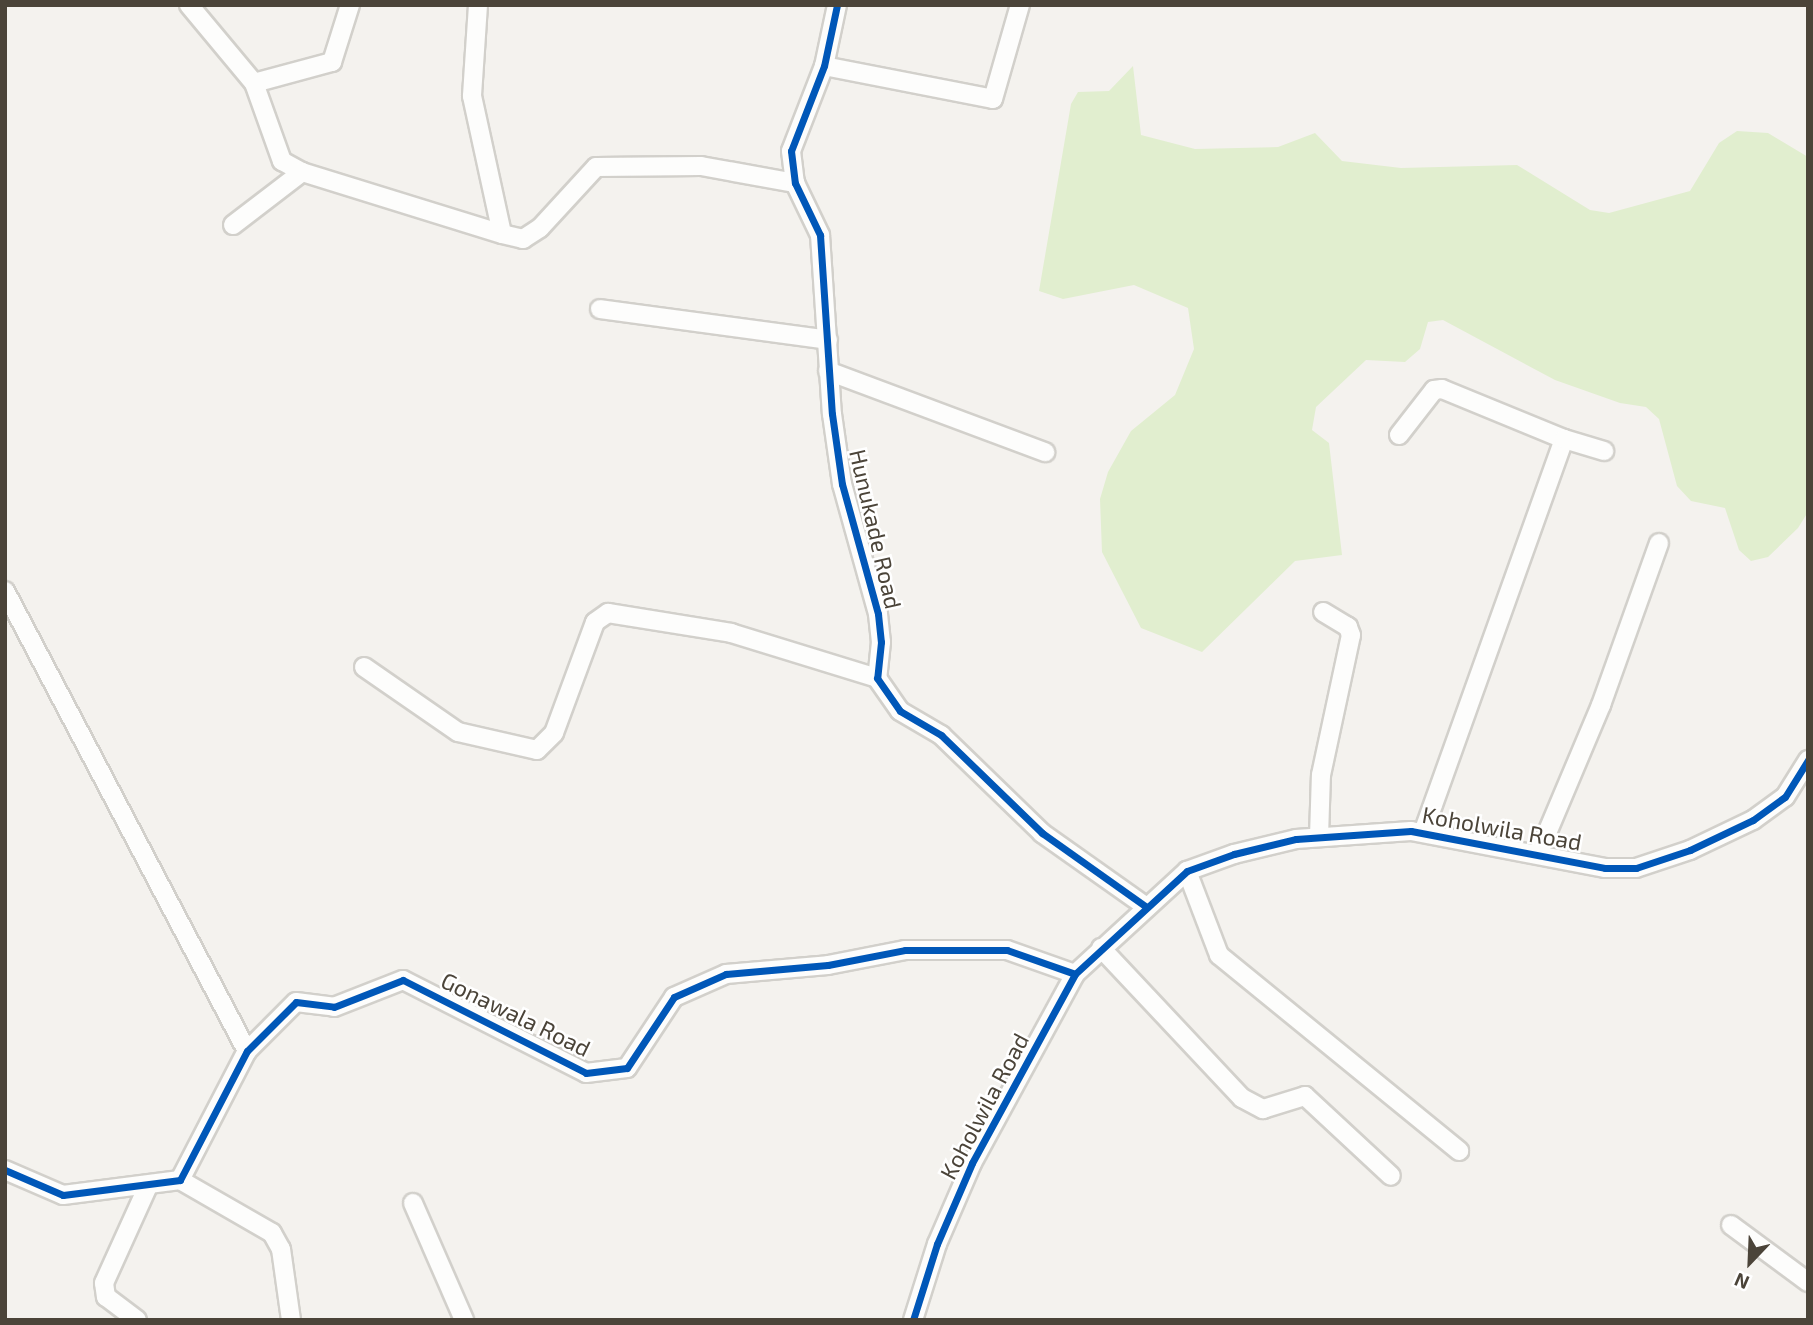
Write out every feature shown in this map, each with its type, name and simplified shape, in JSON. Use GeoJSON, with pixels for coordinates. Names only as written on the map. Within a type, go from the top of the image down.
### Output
{"type":"FeatureCollection","features":[{"type":"Feature","properties":{"kind":"street"},"geometry":{"type":"LineString","coordinates":[[190,5],[254,83],[282,161],[302,172],[502,234],[523,239],[540,228],[596,167],[701,166],[795,183]]}},
{"type":"Feature","properties":{"kind":"street"},"geometry":{"type":"LineString","coordinates":[[254,83],[332,62],[350,5]]}},
{"type":"Feature","properties":{"kind":"street"},"geometry":{"type":"LineString","coordinates":[[478,5],[472,96],[502,234]]}},
{"type":"Feature","properties":{"kind":"street","name":"Hunukade Road"},"geometry":{"type":"LineString","coordinates":[[837,5],[824,66],[790,151],[795,183],[820,235],[828,371],[842,484],[878,614],[881,642],[877,678]]}},
{"type":"Feature","properties":{"kind":"street"},"geometry":{"type":"LineString","coordinates":[[824,66],[993,99],[1020,5]]}},
{"type":"Feature","properties":{"kind":"street"},"geometry":{"type":"LineString","coordinates":[[233,225],[302,172]]}},
{"type":"Feature","properties":{"kind":"street"},"geometry":{"type":"LineString","coordinates":[[600,309],[828,340]]}},
{"type":"Feature","properties":{"kind":"street"},"geometry":{"type":"LineString","coordinates":[[828,371],[1045,452]]}},
{"type":"Feature","properties":{"kind":"street"},"geometry":{"type":"LineString","coordinates":[[1399,435],[1434,390],[1442,389],[1564,439],[1604,451]]}},
{"type":"Feature","properties":{"kind":"street"},"geometry":{"type":"LineString","coordinates":[[1424,831],[1564,439]]}},
{"type":"Feature","properties":{"kind":"street"},"geometry":{"type":"LineString","coordinates":[[1539,852],[1601,705],[1659,543]]}},
{"type":"Feature","properties":{"kind":"street"},"geometry":{"type":"LineString","coordinates":[[5,591],[247,1051]]}},
{"type":"Feature","properties":{"kind":"street"},"geometry":{"type":"LineString","coordinates":[[1319,837],[1321,775],[1351,635],[1348,627],[1323,612]]}},
{"type":"Feature","properties":{"kind":"street"},"geometry":{"type":"LineString","coordinates":[[364,667],[458,732],[537,750],[554,733],[595,622],[608,613],[731,634],[877,678],[900,711],[941,736],[1042,832],[1145,906]]}},
{"type":"Feature","properties":{"kind":"street","name":"Koholwila Road"},"geometry":{"type":"LineString","coordinates":[[913,1320],[937,1244],[972,1163],[1075,974],[1145,906],[1187,871],[1262,846],[1319,837],[1424,831],[1539,852],[1605,868],[1636,868],[1690,850],[1754,820],[1802,785],[1808,760]]}},
{"type":"Feature","properties":{"kind":"street"},"geometry":{"type":"LineString","coordinates":[[1187,871],[1219,955],[1459,1151]]}},
{"type":"Feature","properties":{"kind":"street"},"geometry":{"type":"LineString","coordinates":[[1101,948],[1242,1098],[1263,1109],[1305,1096],[1391,1176]]}},
{"type":"Feature","properties":{"kind":"street","name":"Gonawala Road"},"geometry":{"type":"LineString","coordinates":[[180,1180],[247,1051],[296,1002],[334,1007],[403,980],[586,1073],[627,1068],[674,997],[726,974],[828,965],[905,950],[1007,950],[1075,974]]}},
{"type":"Feature","properties":{"kind":"street"},"geometry":{"type":"LineString","coordinates":[[5,1170],[63,1195],[180,1180],[272,1233],[281,1249],[291,1320]]}},
{"type":"Feature","properties":{"kind":"street"},"geometry":{"type":"LineString","coordinates":[[137,1320],[106,1297],[104,1283],[148,1186]]}},
{"type":"Feature","properties":{"kind":"street"},"geometry":{"type":"LineString","coordinates":[[413,1203],[464,1320]]}},
{"type":"Feature","properties":{"kind":"street"},"geometry":{"type":"LineString","coordinates":[[1731,1225],[1808,1282]]}},
{"type":"Feature","properties":{"kind":"green space"},"geometry":{"type":"Polygon","coordinates":[[[1133,66],[1141,135],[1195,149],[1278,147],[1315,133],[1342,161],[1401,168],[1517,165],[1590,210],[1609,213],[1690,191],[1719,143],[1737,131],[1768,133],[1808,157],[1808,512],[1798,528],[1768,557],[1751,561],[1739,550],[1725,508],[1691,501],[1677,486],[1659,419],[1646,407],[1620,403],[1555,380],[1443,320],[1428,322],[1420,349],[1405,362],[1366,360],[1316,407],[1312,430],[1329,443],[1342,555],[1295,561],[1202,652],[1141,628],[1102,552],[1100,499],[1108,472],[1131,431],[1175,395],[1194,349],[1188,308],[1134,285],[1063,299],[1039,291],[1071,104],[1078,92],[1109,91],[1133,66]]]}},
{"type":"Feature","properties":{"kind":"cycle path"},"geometry":{"type":"LineString","coordinates":[[837,5],[824,66],[791,151],[795,183],[820,235],[832,414],[842,484],[878,614],[881,642],[877,678],[900,711],[941,735],[1042,833],[1145,906]]}},
{"type":"Feature","properties":{"kind":"cycle path"},"geometry":{"type":"LineString","coordinates":[[913,1320],[937,1244],[972,1163],[1075,974],[1187,871],[1234,854],[1296,839],[1411,831],[1605,868],[1636,868],[1690,850],[1753,820],[1785,797],[1808,760]]}},
{"type":"Feature","properties":{"kind":"cycle path"},"geometry":{"type":"LineString","coordinates":[[5,1170],[63,1195],[180,1180],[247,1051],[296,1002],[334,1007],[403,980],[586,1073],[627,1068],[674,997],[726,974],[828,965],[905,950],[1007,950],[1075,974]]}}]}
